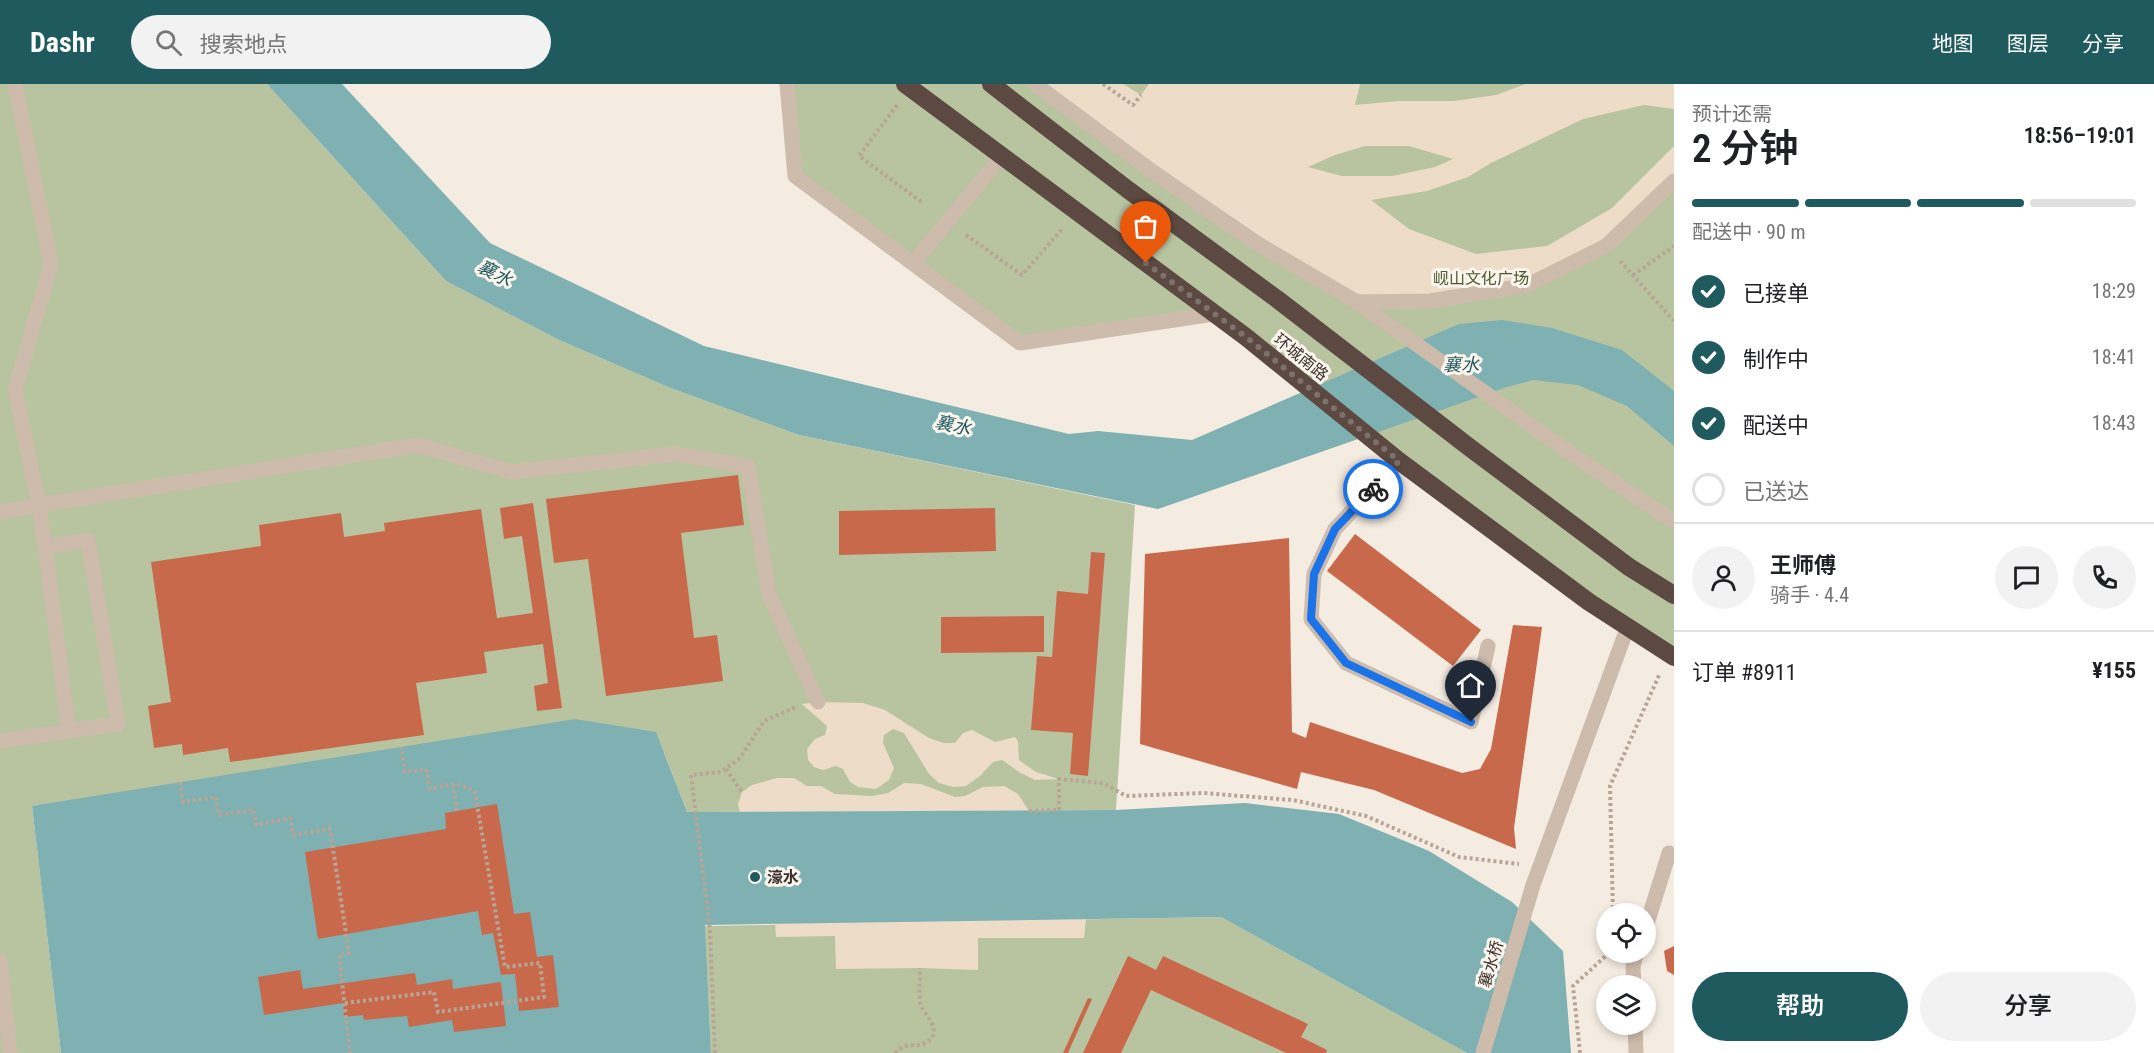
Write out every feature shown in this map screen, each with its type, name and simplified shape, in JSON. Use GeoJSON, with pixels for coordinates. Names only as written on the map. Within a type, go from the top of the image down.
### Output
{"type":"FeatureCollection","features":[{"type":"Feature","properties":{"kind":"highway","name":"环城南路"},"geometry":{"type":"LineString","coordinates":[[991,84],[1629,567],[1674,595]]}},
{"type":"Feature","properties":{"kind":"highway","name":"环城南路"},"geometry":{"type":"LineString","coordinates":[[907,86],[1246,337],[1399,461],[1589,602],[1672,655]]}},
{"type":"Feature","properties":{"kind":"street"},"geometry":{"type":"LineString","coordinates":[[15,84],[51,264],[15,390],[39,506],[69,731]]}},
{"type":"Feature","properties":{"kind":"street"},"geometry":{"type":"LineString","coordinates":[[786,84],[795,176],[1020,343],[1214,314]]}},
{"type":"Feature","properties":{"kind":"street"},"geometry":{"type":"LineString","coordinates":[[1035,84],[1153,172],[1258,244],[1357,302],[1573,455],[1674,522]]}},
{"type":"Feature","properties":{"kind":"street"},"geometry":{"type":"LineString","coordinates":[[913,263],[1002,156]]}},
{"type":"Feature","properties":{"kind":"street"},"geometry":{"type":"LineString","coordinates":[[1357,302],[1430,301],[1528,285],[1606,246],[1674,181]]}},
{"type":"Feature","properties":{"kind":"street"},"geometry":{"type":"LineString","coordinates":[[0,512],[418,445],[511,472],[676,454],[748,466],[769,595],[818,702]]}},
{"type":"Feature","properties":{"kind":"street"},"geometry":{"type":"LineString","coordinates":[[1399,461],[1335,529],[1314,574],[1311,619],[1346,663],[1471,722],[1488,646]]}},
{"type":"Feature","properties":{"kind":"street"},"geometry":{"type":"LineString","coordinates":[[0,741],[118,724],[88,540],[45,547]]}},
{"type":"Feature","properties":{"kind":"street","name":"襄水桥"},"geometry":{"type":"LineString","coordinates":[[1483,1053],[1533,885],[1628,626]]}},
{"type":"Feature","properties":{"kind":"street"},"geometry":{"type":"LineString","coordinates":[[1655,903],[1672,858],[1674,838]]}},
{"type":"Feature","properties":{"kind":"street"},"geometry":{"type":"LineString","coordinates":[[0,961],[10,1053]]}},
{"type":"Feature","properties":{"kind":"street"},"geometry":{"type":"LineString","coordinates":[[1635,1035],[1636,1053]]}},
{"type":"Feature","properties":{"kind":"path"},"geometry":{"type":"LineString","coordinates":[[1103,84],[1133,105],[1141,95]]}},
{"type":"Feature","properties":{"kind":"path"},"geometry":{"type":"LineString","coordinates":[[907,86],[859,156],[922,203]]}},
{"type":"Feature","properties":{"kind":"path"},"geometry":{"type":"LineString","coordinates":[[966,235],[1022,275],[1077,212]]}},
{"type":"Feature","properties":{"kind":"path"},"geometry":{"type":"LineString","coordinates":[[1606,246],[1674,321]]}},
{"type":"Feature","properties":{"kind":"path"},"geometry":{"type":"LineString","coordinates":[[1633,275],[1674,246]]}},
{"type":"Feature","properties":{"kind":"path"},"geometry":{"type":"LineString","coordinates":[[1613,903],[1610,786],[1672,655]]}},
{"type":"Feature","properties":{"kind":"path"},"geometry":{"type":"LineString","coordinates":[[715,1053],[710,930],[691,775],[721,772],[740,758],[764,721],[802,704],[818,702]]}},
{"type":"Feature","properties":{"kind":"path"},"geometry":{"type":"LineString","coordinates":[[345,1003],[434,992],[438,1012],[544,997],[540,963],[505,967],[475,793],[467,786],[453,784],[430,789],[426,769],[405,772],[401,747]]}},
{"type":"Feature","properties":{"kind":"path"},"geometry":{"type":"LineString","coordinates":[[726,769],[742,792]]}},
{"type":"Feature","properties":{"kind":"path"},"geometry":{"type":"LineString","coordinates":[[1029,811],[1059,810],[1059,779],[1104,783],[1126,796],[1203,794],[1293,800],[1366,816],[1459,857],[1540,867]]}},
{"type":"Feature","properties":{"kind":"path"},"geometry":{"type":"LineString","coordinates":[[180,782],[183,802],[216,797],[219,815],[254,810],[256,825],[290,818],[293,835],[330,829],[350,953],[339,955],[350,1053]]}},
{"type":"Feature","properties":{"kind":"path"},"geometry":{"type":"LineString","coordinates":[[453,784],[457,811]]}},
{"type":"Feature","properties":{"kind":"path"},"geometry":{"type":"LineString","coordinates":[[1580,1053],[1573,986],[1598,963]]}},
{"type":"Feature","properties":{"kind":"path"},"geometry":{"type":"LineString","coordinates":[[895,1053],[905,1045],[923,1044],[933,1032],[932,1020],[920,1005],[920,968]]}},
{"type":"Feature","properties":{"kind":"green space"},"geometry":{"type":"Polygon","coordinates":[[[0,84],[267,84],[446,281],[557,339],[668,387],[799,435],[1135,505],[1116,810],[687,812],[664,752],[32,806],[61,1053],[0,1053],[0,84]]]}},
{"type":"Feature","properties":{"kind":"green space","name":"岘山文化广场"},"geometry":{"type":"Polygon","coordinates":[[[787,84],[1674,84],[1674,657],[1214,314],[1020,343],[795,176],[787,84]]]}},
{"type":"Feature","properties":{"kind":"green space"},"geometry":{"type":"Polygon","coordinates":[[[1221,917],[1467,1053],[711,1053],[705,926],[1221,917]]]}},
{"type":"Feature","properties":{"kind":"shaded area"},"geometry":{"type":"Polygon","coordinates":[[[1035,84],[1123,84],[1141,95],[1149,84],[1360,84],[1355,105],[1399,101],[1454,101],[1496,95],[1526,84],[1674,84],[1674,109],[1644,105],[1583,119],[1491,163],[1468,177],[1427,191],[1371,200],[1409,229],[1476,254],[1547,246],[1612,208],[1674,146],[1674,183],[1606,246],[1528,285],[1357,302],[1035,84]],[[1365,146],[1335,155],[1308,167],[1342,176],[1392,176],[1435,167],[1453,159],[1409,146],[1365,146]]]}},
{"type":"Feature","properties":{"kind":"shaded area"},"geometry":{"type":"Polygon","coordinates":[[[863,703],[885,710],[929,738],[944,743],[955,743],[963,733],[972,730],[995,742],[1015,737],[1018,741],[1019,760],[1036,772],[1059,779],[1035,780],[1002,760],[993,762],[980,776],[966,786],[953,787],[939,783],[929,774],[904,733],[893,729],[884,735],[883,743],[894,768],[889,780],[876,789],[858,787],[850,782],[843,769],[836,766],[823,770],[814,767],[808,760],[807,749],[815,739],[825,735],[827,726],[802,704],[863,703]]]}},
{"type":"Feature","properties":{"kind":"shaded area"},"geometry":{"type":"Polygon","coordinates":[[[777,778],[794,778],[807,786],[821,786],[835,794],[872,796],[888,793],[904,783],[921,784],[955,797],[965,796],[983,787],[1004,786],[1018,794],[1029,811],[740,812],[738,804],[742,792],[752,785],[777,778]]]}},
{"type":"Feature","properties":{"kind":"shaded area"},"geometry":{"type":"Polygon","coordinates":[[[1086,919],[1084,938],[978,938],[978,970],[836,969],[835,936],[776,937],[775,923],[1086,919]]]}},
{"type":"Feature","properties":{"kind":"water","name":"襄水"},"geometry":{"type":"Polygon","coordinates":[[[267,84],[342,84],[490,243],[704,346],[1069,434],[1098,431],[1192,440],[1459,324],[1502,320],[1552,328],[1622,350],[1674,391],[1674,446],[1627,406],[1578,385],[1533,380],[1507,387],[1158,509],[799,435],[668,387],[557,339],[446,281],[267,84]]]}},
{"type":"Feature","properties":{"kind":"water","name":"濠水"},"geometry":{"type":"Polygon","coordinates":[[[575,719],[656,732],[687,812],[1116,810],[1245,803],[1339,814],[1429,851],[1512,902],[1563,951],[1571,1053],[1467,1053],[1221,917],[705,925],[711,1053],[61,1053],[32,806],[575,719]]]}},
{"type":"Feature","properties":{"kind":"building"},"geometry":{"type":"Polygon","coordinates":[[[738,475],[744,525],[681,533],[694,638],[717,635],[723,681],[606,696],[588,559],[554,563],[546,499],[738,475]]]}},
{"type":"Feature","properties":{"kind":"building"},"geometry":{"type":"Polygon","coordinates":[[[533,503],[562,708],[537,711],[534,686],[548,683],[543,644],[484,652],[487,673],[416,683],[424,735],[230,762],[228,748],[183,755],[182,744],[154,748],[148,706],[171,702],[151,562],[261,546],[259,525],[341,513],[344,537],[385,531],[384,523],[481,509],[497,618],[533,613],[522,536],[504,539],[500,508],[533,503]]]}},
{"type":"Feature","properties":{"kind":"building"},"geometry":{"type":"Polygon","coordinates":[[[995,508],[996,551],[839,555],[839,511],[995,508]]]}},
{"type":"Feature","properties":{"kind":"building"},"geometry":{"type":"Polygon","coordinates":[[[1355,534],[1481,630],[1453,666],[1327,571],[1355,534]]]}},
{"type":"Feature","properties":{"kind":"building"},"geometry":{"type":"Polygon","coordinates":[[[1289,538],[1292,732],[1306,738],[1310,722],[1462,773],[1480,769],[1491,749],[1513,625],[1542,627],[1514,828],[1516,849],[1374,790],[1301,772],[1297,789],[1140,744],[1145,554],[1289,538]]]}},
{"type":"Feature","properties":{"kind":"building"},"geometry":{"type":"Polygon","coordinates":[[[1091,552],[1105,553],[1088,776],[1070,774],[1073,733],[1031,730],[1037,656],[1052,657],[1057,591],[1088,594],[1091,552]]]}},
{"type":"Feature","properties":{"kind":"building"},"geometry":{"type":"Polygon","coordinates":[[[1044,616],[1044,652],[941,653],[941,617],[1044,616]]]}},
{"type":"Feature","properties":{"kind":"building"},"geometry":{"type":"Polygon","coordinates":[[[497,804],[514,914],[530,912],[537,957],[553,955],[559,1007],[519,1011],[515,974],[501,975],[493,933],[482,935],[478,911],[318,939],[305,852],[446,829],[445,813],[497,804]]]}},
{"type":"Feature","properties":{"kind":"building"},"geometry":{"type":"Polygon","coordinates":[[[1674,946],[1674,975],[1667,971],[1664,951],[1674,946]]]}},
{"type":"Feature","properties":{"kind":"building"},"geometry":{"type":"Polygon","coordinates":[[[1128,956],[1156,970],[1163,956],[1308,1024],[1301,1037],[1327,1050],[1326,1053],[1286,1053],[1151,990],[1121,1053],[1083,1053],[1128,956]]]}},
{"type":"Feature","properties":{"kind":"building"},"geometry":{"type":"Polygon","coordinates":[[[300,970],[303,989],[415,973],[417,985],[452,979],[453,989],[501,982],[506,1026],[454,1032],[452,1020],[409,1027],[407,1016],[364,1020],[363,1015],[344,1017],[343,1003],[264,1015],[258,977],[300,970]]]}},
{"type":"Feature","properties":{"kind":"building"},"geometry":{"type":"Polygon","coordinates":[[[1088,998],[1092,999],[1068,1053],[1063,1053],[1088,998]]]}},
{"type":"Feature","properties":{"kind":"way so far"},"geometry":{"type":"LineString","coordinates":[[1146,263],[1246,337],[1399,461],[1373,489]]}},
{"type":"Feature","properties":{"kind":"place","name":"濠水"},"geometry":{"type":"Point","coordinates":[755,877]}},
{"type":"Feature","properties":{"kind":"route"},"geometry":{"type":"LineString","coordinates":[[1373,489],[1335,529],[1314,574],[1311,619],[1346,663],[1471,722]]}}]}
